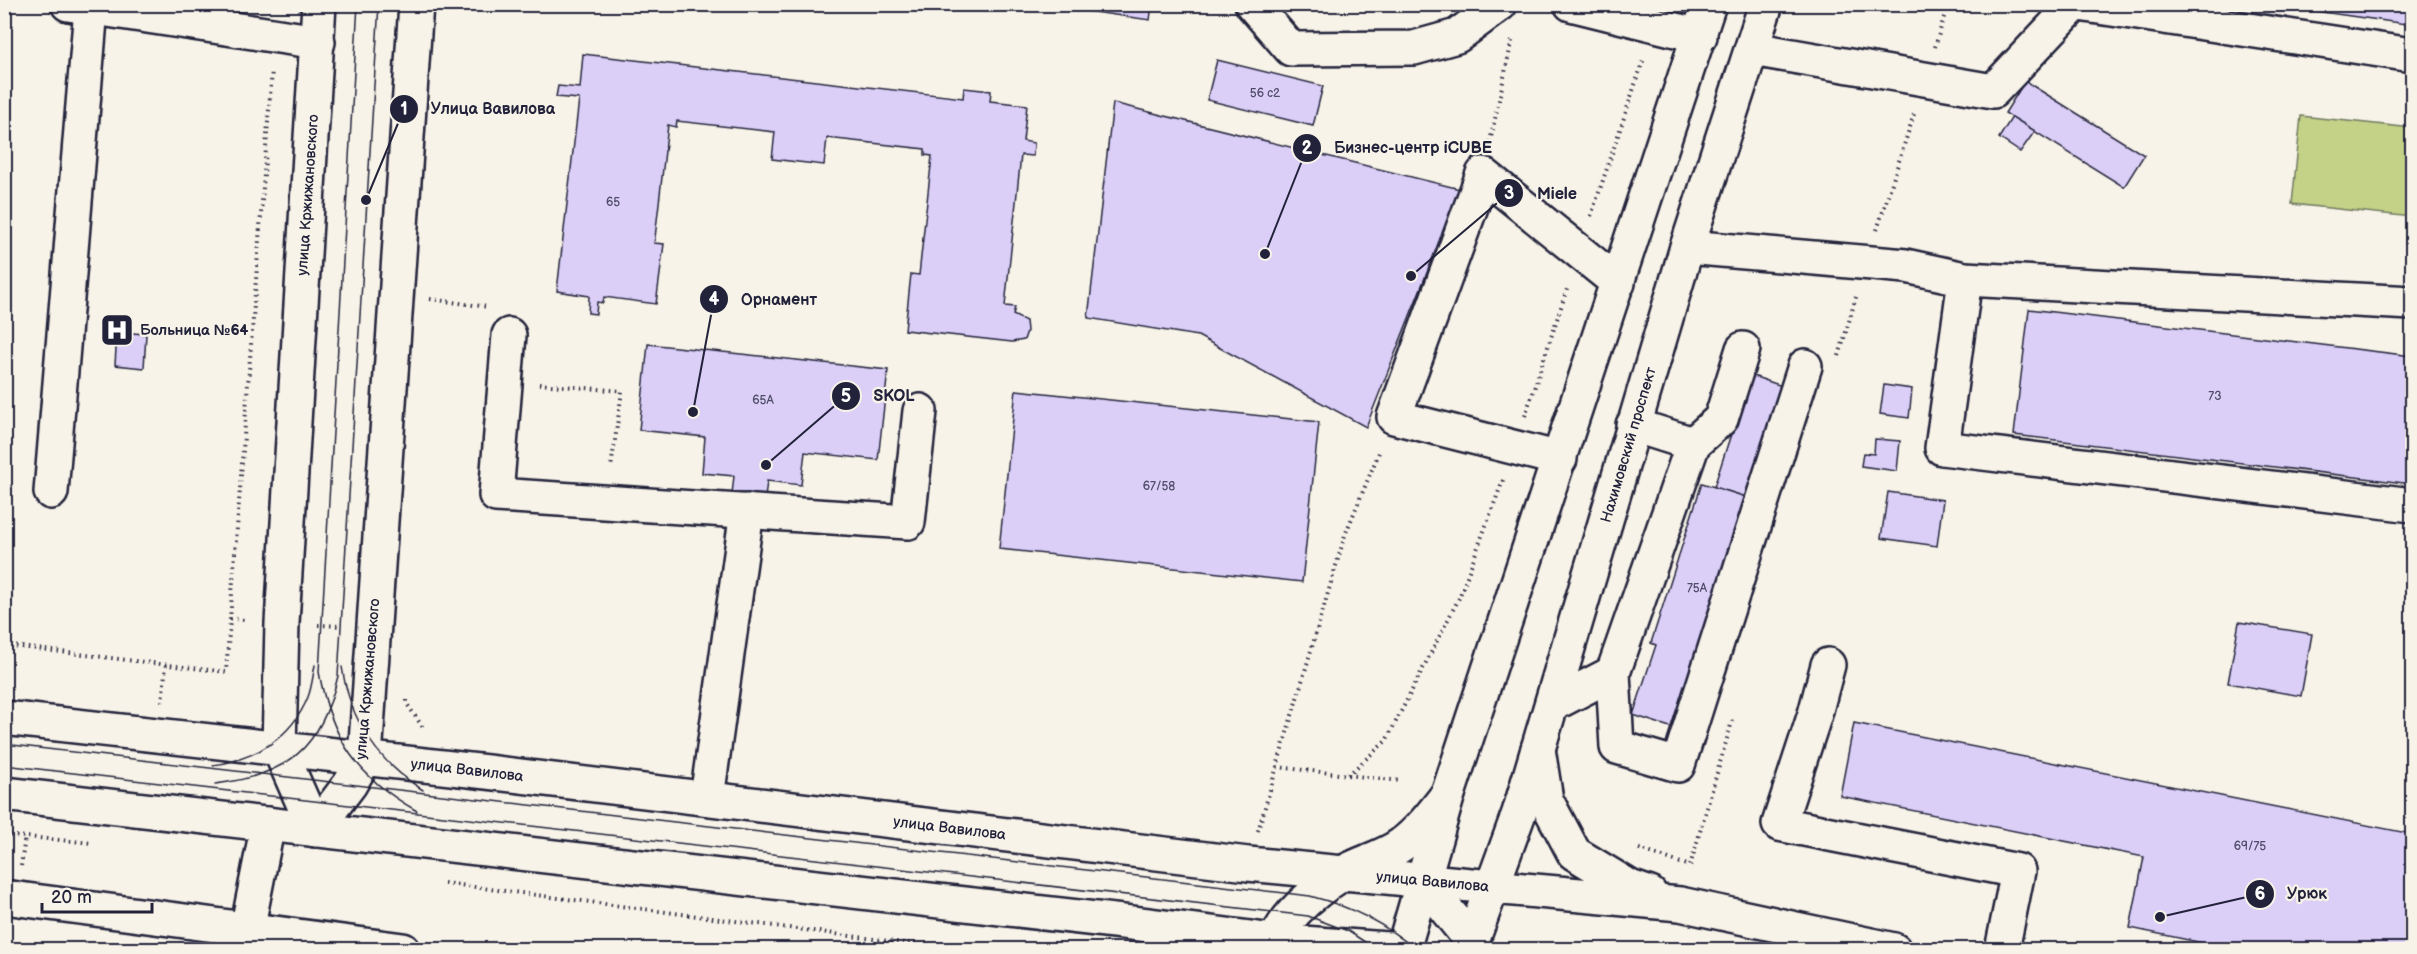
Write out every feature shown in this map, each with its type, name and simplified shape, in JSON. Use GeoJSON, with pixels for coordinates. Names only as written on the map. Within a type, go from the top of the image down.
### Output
{"type":"FeatureCollection","features":[{"type":"Feature","properties":{"kind":"main road","name":"улица Кржижановского"},"geometry":{"type":"LineString","coordinates":[[320,4],[282,623],[279,748],[315,830],[350,784],[365,758],[416,4]]}},
{"type":"Feature","properties":{"kind":"main road"},"geometry":{"type":"LineString","coordinates":[[1252,4],[1291,49],[1303,49],[1414,48],[1457,36],[1500,4]]}},
{"type":"Feature","properties":{"kind":"main road"},"geometry":{"type":"LineString","coordinates":[[1571,4],[1700,36]]}},
{"type":"Feature","properties":{"kind":"main road"},"geometry":{"type":"LineString","coordinates":[[4,794],[1140,924],[1273,945],[1402,950],[1448,794],[1709,4]]}},
{"type":"Feature","properties":{"kind":"main road","name":"Нахимовский проспект"},"geometry":{"type":"LineString","coordinates":[[1472,947],[1519,813],[1553,704],[1633,425],[1687,248],[1766,4]]}},
{"type":"Feature","properties":{"kind":"main road"},"geometry":{"type":"LineString","coordinates":[[1752,49],[2004,94],[2074,4]]}},
{"type":"Feature","properties":{"kind":"main road"},"geometry":{"type":"LineString","coordinates":[[2079,4],[2412,55]]}},
{"type":"Feature","properties":{"kind":"main road"},"geometry":{"type":"LineString","coordinates":[[51,492],[79,6],[318,42]]}},
{"type":"Feature","properties":{"kind":"main road"},"geometry":{"type":"LineString","coordinates":[[1560,459],[1394,417],[1483,174],[1584,236],[1618,283]]}},
{"type":"Feature","properties":{"kind":"main road"},"geometry":{"type":"LineString","coordinates":[[1687,248],[1906,266],[1965,279],[2412,303]]}},
{"type":"Feature","properties":{"kind":"main road"},"geometry":{"type":"LineString","coordinates":[[1965,279],[1942,448],[2412,505]]}},
{"type":"Feature","properties":{"kind":"main road"},"geometry":{"type":"LineString","coordinates":[[509,335],[496,495],[908,522],[920,411]]}},
{"type":"Feature","properties":{"kind":"main road"},"geometry":{"type":"LineString","coordinates":[[1743,349],[1721,419],[1693,444],[1613,673],[1617,747],[1678,765],[1805,366]]}},
{"type":"Feature","properties":{"kind":"main road"},"geometry":{"type":"LineString","coordinates":[[1633,425],[1693,444]]}},
{"type":"Feature","properties":{"kind":"main road"},"geometry":{"type":"LineString","coordinates":[[707,798],[747,511]]}},
{"type":"Feature","properties":{"kind":"main road"},"geometry":{"type":"LineString","coordinates":[[1828,664],[1815,714],[1779,824],[2018,871],[2002,950]]}},
{"type":"Feature","properties":{"kind":"main road"},"geometry":{"type":"LineString","coordinates":[[1553,704],[1613,673]]}},
{"type":"Feature","properties":{"kind":"main road","name":"улица Вавилова"},"geometry":{"type":"LineString","coordinates":[[4,718],[707,798],[1232,862],[1680,904],[1894,950]]}},
{"type":"Feature","properties":{"kind":"main road"},"geometry":{"type":"LineString","coordinates":[[1538,749],[1546,800],[1575,853],[1630,887],[1680,904]]}},
{"type":"Feature","properties":{"kind":"main road"},"geometry":{"type":"LineString","coordinates":[[1273,945],[1290,914],[1344,873],[1400,846],[1422,827],[1448,794]]}},
{"type":"Feature","properties":{"kind":"main road"},"geometry":{"type":"LineString","coordinates":[[247,930],[268,825]]}},
{"type":"Feature","properties":{"kind":"main road"},"geometry":{"type":"LineString","coordinates":[[1422,880],[1472,947]]}},
{"type":"Feature","properties":{"kind":"main road"},"geometry":{"type":"LineString","coordinates":[[4,897],[403,950]]}},
{"type":"Feature","properties":{"kind":"main road"},"geometry":{"type":"LineString","coordinates":[[1799,950],[1802,944],[1815,936],[1830,936]]}},
{"type":"Feature","properties":{"kind":"path"},"geometry":{"type":"LineString","coordinates":[[1348,775],[1386,741],[1459,598],[1515,447],[1655,26]]}},
{"type":"Feature","properties":{"kind":"path"},"geometry":{"type":"LineString","coordinates":[[4,645],[226,672],[274,36]]}},
{"type":"Feature","properties":{"kind":"path"},"geometry":{"type":"LineString","coordinates":[[1490,144],[1512,39]]}},
{"type":"Feature","properties":{"kind":"path"},"geometry":{"type":"LineString","coordinates":[[426,299],[509,310],[509,335]]}},
{"type":"Feature","properties":{"kind":"path"},"geometry":{"type":"LineString","coordinates":[[505,381],[622,391],[606,502]]}},
{"type":"Feature","properties":{"kind":"path"},"geometry":{"type":"LineString","coordinates":[[1257,835],[1345,535],[1394,417]]}},
{"type":"Feature","properties":{"kind":"path"},"geometry":{"type":"LineString","coordinates":[[161,712],[166,665]]}},
{"type":"Feature","properties":{"kind":"path"},"geometry":{"type":"LineString","coordinates":[[1277,766],[1401,781]]}},
{"type":"Feature","properties":{"kind":"path"},"geometry":{"type":"LineString","coordinates":[[4,835],[101,843]]}},
{"type":"Feature","properties":{"kind":"path"},"geometry":{"type":"LineString","coordinates":[[439,882],[958,950]]}},
{"type":"Feature","properties":{"kind":"green space"},"geometry":{"type":"Polygon","coordinates":[[[2301,116],[2412,128],[2412,217],[2292,204],[2301,116]]]}},
{"type":"Feature","properties":{"kind":"building"},"geometry":{"type":"Polygon","coordinates":[[[1081,4],[1152,4],[1150,20],[1080,10],[1081,4]]]}},
{"type":"Feature","properties":{"kind":"building"},"geometry":{"type":"Polygon","coordinates":[[[2264,4],[2412,4],[2412,25],[2379,20],[2264,4]]]}},
{"type":"Feature","properties":{"kind":"building"},"geometry":{"type":"Polygon","coordinates":[[[583,54],[963,98],[964,88],[991,91],[990,101],[1027,105],[1023,141],[1034,143],[1033,156],[1021,155],[1005,306],[1015,307],[1013,315],[1026,321],[1027,331],[1024,340],[1012,342],[905,330],[911,274],[919,275],[932,156],[925,155],[925,149],[827,138],[824,165],[772,159],[775,132],[677,121],[676,127],[668,125],[654,243],[664,244],[656,304],[604,297],[603,303],[597,302],[596,314],[588,313],[589,296],[557,291],[579,99],[556,97],[558,86],[580,88],[583,54]]]}},
{"type":"Feature","properties":{"kind":"building"},"geometry":{"type":"Polygon","coordinates":[[[1217,60],[1323,86],[1313,126],[1207,100],[1217,60]]]}},
{"type":"Feature","properties":{"kind":"building"},"geometry":{"type":"Polygon","coordinates":[[[2025,81],[2144,155],[2124,187],[2005,113],[2025,81]]]}},
{"type":"Feature","properties":{"kind":"building"},"geometry":{"type":"Polygon","coordinates":[[[1113,103],[1460,189],[1366,427],[1198,336],[1088,318],[1113,103]]]}},
{"type":"Feature","properties":{"kind":"building"},"geometry":{"type":"Polygon","coordinates":[[[2012,117],[2035,131],[2020,152],[1999,138],[2012,117]]]}},
{"type":"Feature","properties":{"kind":"building"},"geometry":{"type":"Polygon","coordinates":[[[2029,309],[2412,356],[2412,484],[2014,435],[2029,309]]]}},
{"type":"Feature","properties":{"kind":"building"},"geometry":{"type":"Polygon","coordinates":[[[117,332],[146,334],[144,368],[115,365],[117,332]]]}},
{"type":"Feature","properties":{"kind":"building"},"geometry":{"type":"Polygon","coordinates":[[[648,344],[888,370],[878,460],[805,452],[801,485],[767,481],[765,498],[732,494],[734,476],[702,473],[705,437],[639,430],[648,344]]]}},
{"type":"Feature","properties":{"kind":"building"},"geometry":{"type":"Polygon","coordinates":[[[1750,375],[1782,386],[1746,497],[1714,487],[1750,375]]]}},
{"type":"Feature","properties":{"kind":"building"},"geometry":{"type":"Polygon","coordinates":[[[1884,385],[1912,389],[1909,418],[1880,414],[1884,385]]]}},
{"type":"Feature","properties":{"kind":"building"},"geometry":{"type":"Polygon","coordinates":[[[1016,390],[1319,422],[1302,582],[999,549],[1016,390]]]}},
{"type":"Feature","properties":{"kind":"building"},"geometry":{"type":"Polygon","coordinates":[[[1875,439],[1900,441],[1897,471],[1861,466],[1863,453],[1874,454],[1875,439]]]}},
{"type":"Feature","properties":{"kind":"building"},"geometry":{"type":"Polygon","coordinates":[[[1702,483],[1746,497],[1673,728],[1633,715],[1656,645],[1651,643],[1702,483]]]}},
{"type":"Feature","properties":{"kind":"building"},"geometry":{"type":"Polygon","coordinates":[[[1888,492],[1943,500],[1937,546],[1881,538],[1888,492]]]}},
{"type":"Feature","properties":{"kind":"building"},"geometry":{"type":"Polygon","coordinates":[[[2239,622],[2312,634],[2301,696],[2228,683],[2239,622]]]}},
{"type":"Feature","properties":{"kind":"building"},"geometry":{"type":"Polygon","coordinates":[[[1854,723],[2412,834],[2412,950],[2237,950],[2130,928],[2144,857],[1840,796],[1854,723]]]}},
{"type":"Feature","properties":{"kind":"tram line"},"geometry":{"type":"LineString","coordinates":[[358,4],[319,672],[331,717],[350,754],[378,785],[417,811]]}},
{"type":"Feature","properties":{"kind":"tram line"},"geometry":{"type":"LineString","coordinates":[[215,784],[241,780],[263,773],[282,765],[298,754],[322,722],[338,676],[379,4]]}},
{"type":"Feature","properties":{"kind":"tram line"},"geometry":{"type":"LineString","coordinates":[[213,765],[257,752],[282,735],[301,711],[308,697],[315,665]]}},
{"type":"Feature","properties":{"kind":"tram line"},"geometry":{"type":"LineString","coordinates":[[342,667],[351,705],[368,738],[392,766],[423,790]]}},
{"type":"Feature","properties":{"kind":"tram line"},"geometry":{"type":"LineString","coordinates":[[4,744],[1310,896],[1366,917],[1392,932],[1416,950]]}},
{"type":"Feature","properties":{"kind":"tram line"},"geometry":{"type":"LineString","coordinates":[[4,765],[1308,916],[1348,931],[1377,950]]}},
{"type":"Feature","properties":{"kind":"place","name":"Улица Вавилова"},"geometry":{"type":"Point","coordinates":[366,200]}},
{"type":"Feature","properties":{"kind":"place","name":"Бизнес-центр iCUBE"},"geometry":{"type":"Point","coordinates":[1265,254]}},
{"type":"Feature","properties":{"kind":"place","name":"Miele"},"geometry":{"type":"Point","coordinates":[1411,276]}},
{"type":"Feature","properties":{"kind":"place","name":"Больница №64"},"geometry":{"type":"Point","coordinates":[117,330]}},
{"type":"Feature","properties":{"kind":"place","name":"Орнамент"},"geometry":{"type":"Point","coordinates":[693,412]}},
{"type":"Feature","properties":{"kind":"place","name":"SKOL"},"geometry":{"type":"Point","coordinates":[766,465]}},
{"type":"Feature","properties":{"kind":"place","name":"Урюк"},"geometry":{"type":"Point","coordinates":[2160,917]}}]}
